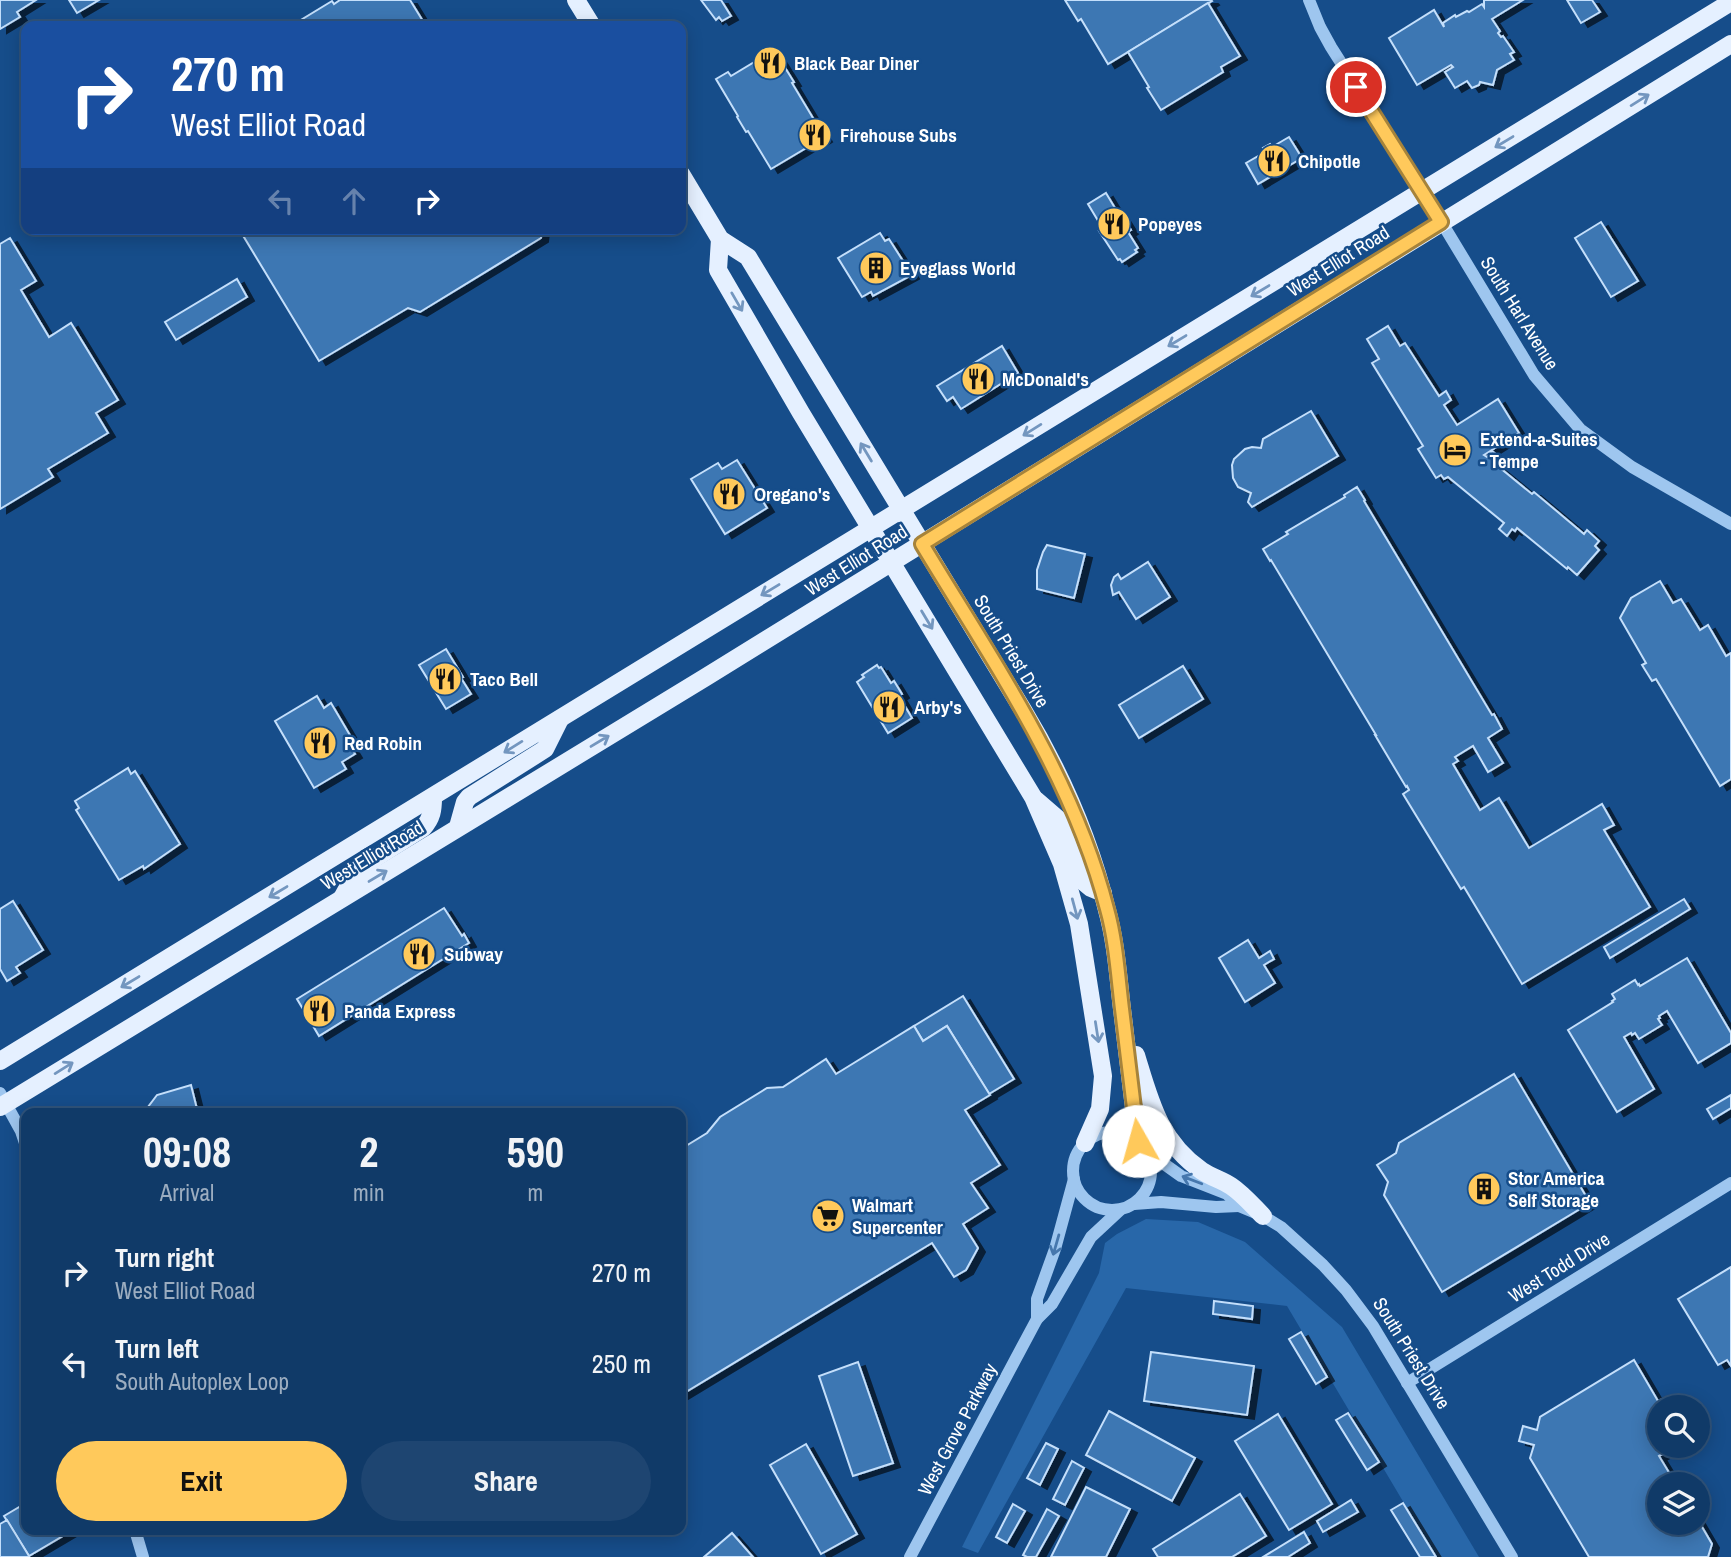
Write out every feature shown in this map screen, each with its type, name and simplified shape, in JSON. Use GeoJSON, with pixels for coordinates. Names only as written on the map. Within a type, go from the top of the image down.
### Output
{"type":"FeatureCollection","features":[{"type":"Feature","properties":{"kind":"main road"},"geometry":{"type":"LineString","coordinates":[[576,0],[589,21]]}},
{"type":"Feature","properties":{"kind":"main road","name":"West Elliot Road"},"geometry":{"type":"LineString","coordinates":[[0,1061],[901,511],[1426,197],[1731,2]]}},
{"type":"Feature","properties":{"kind":"main road","name":"West Elliot Road"},"geometry":{"type":"LineString","coordinates":[[2,1101],[677,694],[1731,44]]}},
{"type":"Feature","properties":{"kind":"main road","name":"South Priest Drive"},"geometry":{"type":"LineString","coordinates":[[686,182],[720,239],[748,257],[1050,758],[1095,867],[1108,912],[1142,1146]]}},
{"type":"Feature","properties":{"kind":"main road"},"geometry":{"type":"LineString","coordinates":[[720,239],[718,271],[1033,797],[1062,864],[1079,924],[1103,1076],[1100,1109],[1085,1143]]}},
{"type":"Feature","properties":{"kind":"main road"},"geometry":{"type":"LineString","coordinates":[[457,827],[469,797],[545,749],[560,719]]}},
{"type":"Feature","properties":{"kind":"main road"},"geometry":{"type":"LineString","coordinates":[[342,898],[358,869],[427,824],[433,811],[433,797]]}},
{"type":"Feature","properties":{"kind":"main road"},"geometry":{"type":"LineString","coordinates":[[1033,797],[1058,819],[1085,883],[1103,893]]}},
{"type":"Feature","properties":{"kind":"main road"},"geometry":{"type":"LineString","coordinates":[[1121,1006],[1152,1108],[1165,1132],[1177,1149],[1202,1171],[1231,1186],[1263,1216]]}},
{"type":"Feature","properties":{"kind":"street","name":"South Harl Avenue"},"geometry":{"type":"LineString","coordinates":[[1309,0],[1331,47],[1534,375],[1580,429],[1632,467],[1731,524]]}},
{"type":"Feature","properties":{"kind":"street"},"geometry":{"type":"LineString","coordinates":[[2,1101],[21,1131]]}},
{"type":"Feature","properties":{"kind":"street"},"geometry":{"type":"LineString","coordinates":[[1117,1132],[1128,1135],[1142,1146],[1151,1162],[1152,1174],[1149,1186],[1133,1204],[1120,1210],[1107,1210],[1096,1207],[1078,1191],[1073,1166],[1077,1154],[1094,1136],[1117,1132]]}},
{"type":"Feature","properties":{"kind":"street","name":"South Priest Drive"},"geometry":{"type":"LineString","coordinates":[[1142,1146],[1181,1176],[1227,1194],[1239,1206],[1281,1227],[1346,1290],[1373,1326],[1512,1557]]}},
{"type":"Feature","properties":{"kind":"street","name":"West Grove Parkway"},"geometry":{"type":"LineString","coordinates":[[1037,1319],[1037,1298],[1055,1249],[1074,1179]]}},
{"type":"Feature","properties":{"kind":"street","name":"West Todd Drive"},"geometry":{"type":"LineString","coordinates":[[1407,1383],[1731,1183]]}},
{"type":"Feature","properties":{"kind":"street","name":"South Priest Drive"},"geometry":{"type":"LineString","coordinates":[[1133,1204],[1161,1202],[1216,1207],[1239,1206]]}},
{"type":"Feature","properties":{"kind":"street","name":"West Grove Parkway"},"geometry":{"type":"LineString","coordinates":[[911,1557],[1037,1319],[1052,1304],[1091,1237],[1120,1210]]}},
{"type":"Feature","properties":{"kind":"street"},"geometry":{"type":"LineString","coordinates":[[136,1535],[143,1557]]}},
{"type":"Feature","properties":{"kind":"shaded area"},"geometry":{"type":"Polygon","coordinates":[[[1146,1219],[1198,1222],[1245,1242],[1342,1327],[1479,1557],[1436,1557],[1287,1306],[1126,1288],[978,1553],[962,1547],[1099,1273],[1105,1243],[1146,1219]]]}},
{"type":"Feature","properties":{"kind":"building"},"geometry":{"type":"Polygon","coordinates":[[[0,0],[36,0],[17,12],[20,17],[0,29],[0,0]]]}},
{"type":"Feature","properties":{"kind":"building"},"geometry":{"type":"Polygon","coordinates":[[[69,0],[99,0],[77,13],[69,0]]]}},
{"type":"Feature","properties":{"kind":"building"},"geometry":{"type":"Polygon","coordinates":[[[340,0],[410,0],[423,21],[299,21],[332,1],[334,4],[340,0]]]}},
{"type":"Feature","properties":{"kind":"building"},"geometry":{"type":"Polygon","coordinates":[[[701,0],[721,0],[731,16],[722,21],[719,17],[716,20],[701,0]]]}},
{"type":"Feature","properties":{"kind":"building"},"geometry":{"type":"Polygon","coordinates":[[[1065,0],[1212,1],[1108,64],[1081,19],[1078,21],[1065,0]]]}},
{"type":"Feature","properties":{"kind":"building"},"geometry":{"type":"Polygon","coordinates":[[[1484,0],[1523,0],[1492,19],[1500,31],[1498,33],[1514,52],[1510,54],[1514,60],[1497,70],[1493,85],[1480,82],[1472,88],[1467,81],[1455,88],[1445,72],[1453,67],[1451,65],[1417,85],[1389,38],[1434,10],[1444,27],[1443,23],[1455,15],[1456,17],[1469,12],[1482,4],[1484,7],[1484,0]]]}},
{"type":"Feature","properties":{"kind":"building"},"geometry":{"type":"Polygon","coordinates":[[[1567,0],[1592,0],[1600,12],[1581,23],[1567,0]]]}},
{"type":"Feature","properties":{"kind":"building"},"geometry":{"type":"Polygon","coordinates":[[[1208,3],[1240,56],[1221,67],[1223,72],[1161,110],[1128,52],[1208,3]]]}},
{"type":"Feature","properties":{"kind":"building"},"geometry":{"type":"Polygon","coordinates":[[[774,50],[825,138],[771,169],[716,79],[728,72],[731,76],[774,50]]]}},
{"type":"Feature","properties":{"kind":"building","name":"Chipotle"},"geometry":{"type":"Polygon","coordinates":[[[1289,137],[1302,158],[1258,184],[1246,163],[1265,152],[1263,148],[1270,144],[1272,147],[1289,137]]]}},
{"type":"Feature","properties":{"kind":"building","name":"Popeyes"},"geometry":{"type":"Polygon","coordinates":[[[1106,193],[1131,230],[1128,232],[1138,248],[1135,250],[1137,252],[1122,262],[1099,231],[1103,229],[1088,204],[1106,193]]]}},
{"type":"Feature","properties":{"kind":"building"},"geometry":{"type":"Polygon","coordinates":[[[1601,222],[1638,281],[1611,297],[1575,238],[1601,222]]]}},
{"type":"Feature","properties":{"kind":"building","name":"Eyeglass World"},"geometry":{"type":"Polygon","coordinates":[[[880,233],[885,241],[889,239],[912,275],[873,296],[871,292],[862,297],[838,258],[880,233]]]}},
{"type":"Feature","properties":{"kind":"building"},"geometry":{"type":"Polygon","coordinates":[[[243,235],[541,235],[541,238],[420,312],[408,308],[319,361],[243,235]]]}},
{"type":"Feature","properties":{"kind":"building"},"geometry":{"type":"Polygon","coordinates":[[[10,238],[36,281],[21,290],[49,337],[71,323],[118,400],[96,413],[108,433],[48,469],[53,477],[0,509],[0,244],[10,238]]]}},
{"type":"Feature","properties":{"kind":"building"},"geometry":{"type":"Polygon","coordinates":[[[237,279],[247,297],[176,340],[165,322],[237,279]]]}},
{"type":"Feature","properties":{"kind":"building","name":"Extend-a-Suites - Tempe"},"geometry":{"type":"Polygon","coordinates":[[[1388,326],[1400,346],[1405,343],[1439,396],[1446,391],[1451,400],[1444,405],[1457,425],[1498,399],[1519,433],[1484,455],[1487,457],[1492,451],[1500,457],[1494,463],[1584,534],[1587,530],[1599,541],[1595,546],[1599,550],[1577,575],[1517,528],[1515,531],[1512,529],[1507,536],[1499,529],[1504,523],[1448,477],[1444,479],[1441,475],[1436,478],[1418,449],[1423,446],[1372,363],[1379,359],[1367,339],[1388,326]]]}},
{"type":"Feature","properties":{"kind":"building","name":"McDonald's"},"geometry":{"type":"Polygon","coordinates":[[[1002,346],[1018,373],[961,409],[953,397],[947,401],[937,386],[1002,346]]]}},
{"type":"Feature","properties":{"kind":"building"},"geometry":{"type":"Polygon","coordinates":[[[1311,411],[1338,456],[1252,507],[1248,502],[1251,493],[1238,487],[1233,478],[1234,459],[1245,449],[1261,448],[1263,439],[1311,411]]]}},
{"type":"Feature","properties":{"kind":"building","name":"Oregano's"},"geometry":{"type":"Polygon","coordinates":[[[737,460],[767,508],[725,534],[691,479],[718,463],[722,469],[737,460]]]}},
{"type":"Feature","properties":{"kind":"building"},"geometry":{"type":"Polygon","coordinates":[[[1357,487],[1502,729],[1488,738],[1503,763],[1488,772],[1473,746],[1455,757],[1458,761],[1453,764],[1480,810],[1499,798],[1529,848],[1602,804],[1614,825],[1604,830],[1650,907],[1522,984],[1464,887],[1461,889],[1403,794],[1409,790],[1407,786],[1263,549],[1357,487]]]}},
{"type":"Feature","properties":{"kind":"building"},"geometry":{"type":"Polygon","coordinates":[[[1047,545],[1085,554],[1074,598],[1037,589],[1037,570],[1047,545]]]}},
{"type":"Feature","properties":{"kind":"building"},"geometry":{"type":"Polygon","coordinates":[[[1148,562],[1170,597],[1136,619],[1119,592],[1113,595],[1111,585],[1118,574],[1121,579],[1148,562]]]}},
{"type":"Feature","properties":{"kind":"building"},"geometry":{"type":"Polygon","coordinates":[[[1660,581],[1673,603],[1681,599],[1700,630],[1708,625],[1726,656],[1731,653],[1731,779],[1720,786],[1656,679],[1652,681],[1642,665],[1646,663],[1620,618],[1631,598],[1660,581]]]}},
{"type":"Feature","properties":{"kind":"building"},"geometry":{"type":"Polygon","coordinates":[[[446,649],[471,694],[446,709],[419,665],[446,649]]]}},
{"type":"Feature","properties":{"kind":"building","name":"Arby's"},"geometry":{"type":"Polygon","coordinates":[[[877,665],[891,683],[894,681],[912,718],[888,733],[857,682],[877,665]]]}},
{"type":"Feature","properties":{"kind":"building"},"geometry":{"type":"Polygon","coordinates":[[[1183,666],[1203,699],[1139,738],[1119,705],[1183,666]]]}},
{"type":"Feature","properties":{"kind":"building","name":"Red Robin"},"geometry":{"type":"Polygon","coordinates":[[[317,696],[324,708],[331,703],[354,742],[349,744],[355,754],[342,762],[346,769],[314,788],[275,721],[317,696]]]}},
{"type":"Feature","properties":{"kind":"building"},"geometry":{"type":"Polygon","coordinates":[[[128,768],[131,774],[135,771],[180,844],[144,869],[143,866],[119,880],[76,810],[79,808],[75,801],[128,768]]]}},
{"type":"Feature","properties":{"kind":"building"},"geometry":{"type":"Polygon","coordinates":[[[1684,899],[1690,909],[1610,958],[1604,947],[1684,899]]]}},
{"type":"Feature","properties":{"kind":"building"},"geometry":{"type":"Polygon","coordinates":[[[13,901],[43,950],[16,967],[20,973],[7,981],[0,969],[0,909],[13,901]]]}},
{"type":"Feature","properties":{"kind":"building"},"geometry":{"type":"Polygon","coordinates":[[[444,908],[469,943],[319,1036],[297,999],[444,908]]]}},
{"type":"Feature","properties":{"kind":"building"},"geometry":{"type":"Polygon","coordinates":[[[1248,940],[1259,958],[1270,951],[1274,959],[1264,965],[1275,983],[1245,1002],[1219,958],[1248,940]]]}},
{"type":"Feature","properties":{"kind":"building"},"geometry":{"type":"Polygon","coordinates":[[[1687,958],[1731,1033],[1731,1043],[1698,1063],[1667,1011],[1659,1016],[1662,1025],[1639,1039],[1635,1033],[1624,1037],[1654,1089],[1617,1112],[1568,1030],[1613,1002],[1615,999],[1612,994],[1635,980],[1640,986],[1687,958]]]}},
{"type":"Feature","properties":{"kind":"building"},"geometry":{"type":"Polygon","coordinates":[[[963,996],[1014,1079],[989,1094],[947,1026],[923,1041],[914,1026],[963,996]]]}},
{"type":"Feature","properties":{"kind":"building","name":"Walmart Supercenter"},"geometry":{"type":"Polygon","coordinates":[[[914,1026],[923,1041],[947,1026],[990,1095],[965,1110],[1000,1165],[971,1183],[988,1208],[963,1224],[978,1248],[966,1270],[954,1277],[932,1243],[686,1392],[686,1146],[707,1133],[720,1117],[767,1088],[783,1087],[826,1059],[836,1074],[914,1026]]]}},
{"type":"Feature","properties":{"kind":"building","name":"Stor America Self Storage"},"geometry":{"type":"Polygon","coordinates":[[[1514,1074],[1590,1203],[1442,1292],[1384,1195],[1388,1182],[1377,1165],[1396,1153],[1399,1143],[1514,1074]]]}},
{"type":"Feature","properties":{"kind":"building"},"geometry":{"type":"Polygon","coordinates":[[[191,1085],[197,1108],[148,1108],[157,1095],[191,1085]]]}},
{"type":"Feature","properties":{"kind":"building"},"geometry":{"type":"Polygon","coordinates":[[[1731,1095],[1731,1108],[1713,1119],[1707,1109],[1731,1095]]]}},
{"type":"Feature","properties":{"kind":"building"},"geometry":{"type":"Polygon","coordinates":[[[1731,1267],[1731,1366],[1727,1360],[1718,1365],[1678,1299],[1731,1267]]]}},
{"type":"Feature","properties":{"kind":"building"},"geometry":{"type":"Polygon","coordinates":[[[1214,1301],[1253,1306],[1252,1319],[1213,1314],[1214,1301]]]}},
{"type":"Feature","properties":{"kind":"building"},"geometry":{"type":"Polygon","coordinates":[[[1301,1332],[1327,1377],[1316,1384],[1289,1339],[1301,1332]]]}},
{"type":"Feature","properties":{"kind":"building"},"geometry":{"type":"Polygon","coordinates":[[[1151,1352],[1254,1366],[1247,1415],[1144,1401],[1151,1352]]]}},
{"type":"Feature","properties":{"kind":"building"},"geometry":{"type":"Polygon","coordinates":[[[1634,1360],[1654,1395],[1647,1395],[1647,1458],[1660,1458],[1669,1472],[1647,1472],[1647,1535],[1707,1535],[1712,1544],[1708,1557],[1589,1557],[1530,1458],[1534,1445],[1519,1441],[1523,1426],[1537,1430],[1540,1417],[1634,1360]]]}},
{"type":"Feature","properties":{"kind":"building"},"geometry":{"type":"Polygon","coordinates":[[[858,1362],[893,1463],[853,1476],[819,1376],[858,1362]]]}},
{"type":"Feature","properties":{"kind":"building"},"geometry":{"type":"Polygon","coordinates":[[[1109,1411],[1195,1458],[1172,1501],[1086,1455],[1109,1411]]]}},
{"type":"Feature","properties":{"kind":"building"},"geometry":{"type":"Polygon","coordinates":[[[1348,1413],[1379,1462],[1367,1470],[1336,1420],[1348,1413]]]}},
{"type":"Feature","properties":{"kind":"building"},"geometry":{"type":"Polygon","coordinates":[[[1278,1414],[1332,1504],[1289,1530],[1235,1441],[1278,1414]]]}},
{"type":"Feature","properties":{"kind":"building"},"geometry":{"type":"Polygon","coordinates":[[[1046,1443],[1058,1449],[1040,1485],[1027,1478],[1046,1443]]]}},
{"type":"Feature","properties":{"kind":"building"},"geometry":{"type":"Polygon","coordinates":[[[806,1444],[857,1534],[821,1554],[770,1465],[806,1444]]]}},
{"type":"Feature","properties":{"kind":"building"},"geometry":{"type":"Polygon","coordinates":[[[1072,1461],[1084,1468],[1065,1505],[1053,1499],[1072,1461]]]}},
{"type":"Feature","properties":{"kind":"building"},"geometry":{"type":"Polygon","coordinates":[[[1086,1487],[1130,1509],[1106,1557],[1051,1557],[1086,1487]]]}},
{"type":"Feature","properties":{"kind":"building"},"geometry":{"type":"Polygon","coordinates":[[[1240,1494],[1266,1536],[1232,1557],[1158,1557],[1153,1549],[1240,1494]]]}},
{"type":"Feature","properties":{"kind":"building"},"geometry":{"type":"Polygon","coordinates":[[[1351,1500],[1358,1512],[1323,1532],[1317,1521],[1351,1500]]]}},
{"type":"Feature","properties":{"kind":"building"},"geometry":{"type":"Polygon","coordinates":[[[1403,1503],[1436,1557],[1420,1557],[1391,1510],[1403,1503]]]}},
{"type":"Feature","properties":{"kind":"building"},"geometry":{"type":"Polygon","coordinates":[[[1013,1504],[1025,1511],[1007,1543],[996,1537],[1013,1504]]]}},
{"type":"Feature","properties":{"kind":"building"},"geometry":{"type":"Polygon","coordinates":[[[21,1506],[21,1535],[65,1535],[29,1556],[4,1516],[21,1506]]]}},
{"type":"Feature","properties":{"kind":"building"},"geometry":{"type":"Polygon","coordinates":[[[1047,1509],[1059,1516],[1036,1557],[1027,1557],[1023,1555],[1047,1509]]]}},
{"type":"Feature","properties":{"kind":"building"},"geometry":{"type":"Polygon","coordinates":[[[7,1520],[29,1557],[0,1557],[0,1524],[7,1520]]]}},
{"type":"Feature","properties":{"kind":"building"},"geometry":{"type":"Polygon","coordinates":[[[1304,1532],[1310,1543],[1288,1557],[1263,1557],[1304,1532]]]}},
{"type":"Feature","properties":{"kind":"building"},"geometry":{"type":"Polygon","coordinates":[[[732,1533],[753,1557],[704,1557],[732,1533]]]}},
{"type":"Feature","properties":{"kind":"place","name":"Black Bear Diner"},"geometry":{"type":"Point","coordinates":[770,63]}},
{"type":"Feature","properties":{"kind":"place","name":"Firehouse Subs"},"geometry":{"type":"Point","coordinates":[815,135]}},
{"type":"Feature","properties":{"kind":"place","name":"Chipotle"},"geometry":{"type":"Point","coordinates":[1274,161]}},
{"type":"Feature","properties":{"kind":"place","name":"Popeyes"},"geometry":{"type":"Point","coordinates":[1114,224]}},
{"type":"Feature","properties":{"kind":"place","name":"Eyeglass World"},"geometry":{"type":"Point","coordinates":[876,268]}},
{"type":"Feature","properties":{"kind":"place","name":"McDonald's"},"geometry":{"type":"Point","coordinates":[978,379]}},
{"type":"Feature","properties":{"kind":"place","name":"Extend-a-Suites - Tempe"},"geometry":{"type":"Point","coordinates":[1455,450]}},
{"type":"Feature","properties":{"kind":"place","name":"Oregano's"},"geometry":{"type":"Point","coordinates":[729,494]}},
{"type":"Feature","properties":{"kind":"place","name":"Taco Bell"},"geometry":{"type":"Point","coordinates":[445,679]}},
{"type":"Feature","properties":{"kind":"place","name":"Arby's"},"geometry":{"type":"Point","coordinates":[889,707]}},
{"type":"Feature","properties":{"kind":"place","name":"Red Robin"},"geometry":{"type":"Point","coordinates":[320,743]}},
{"type":"Feature","properties":{"kind":"place","name":"Subway"},"geometry":{"type":"Point","coordinates":[419,954]}},
{"type":"Feature","properties":{"kind":"place","name":"Panda Express"},"geometry":{"type":"Point","coordinates":[319,1011]}},
{"type":"Feature","properties":{"kind":"place","name":"Stor America Self Storage"},"geometry":{"type":"Point","coordinates":[1484,1189]}},
{"type":"Feature","properties":{"kind":"place","name":"Walmart Supercenter"},"geometry":{"type":"Point","coordinates":[828,1216]}},
{"type":"Feature","properties":{"kind":"route"},"geometry":{"type":"LineString","coordinates":[[1138,1141],[1118,969],[1108,912],[1095,867],[1050,758],[922,544],[1441,222],[1356,87]]}}]}
